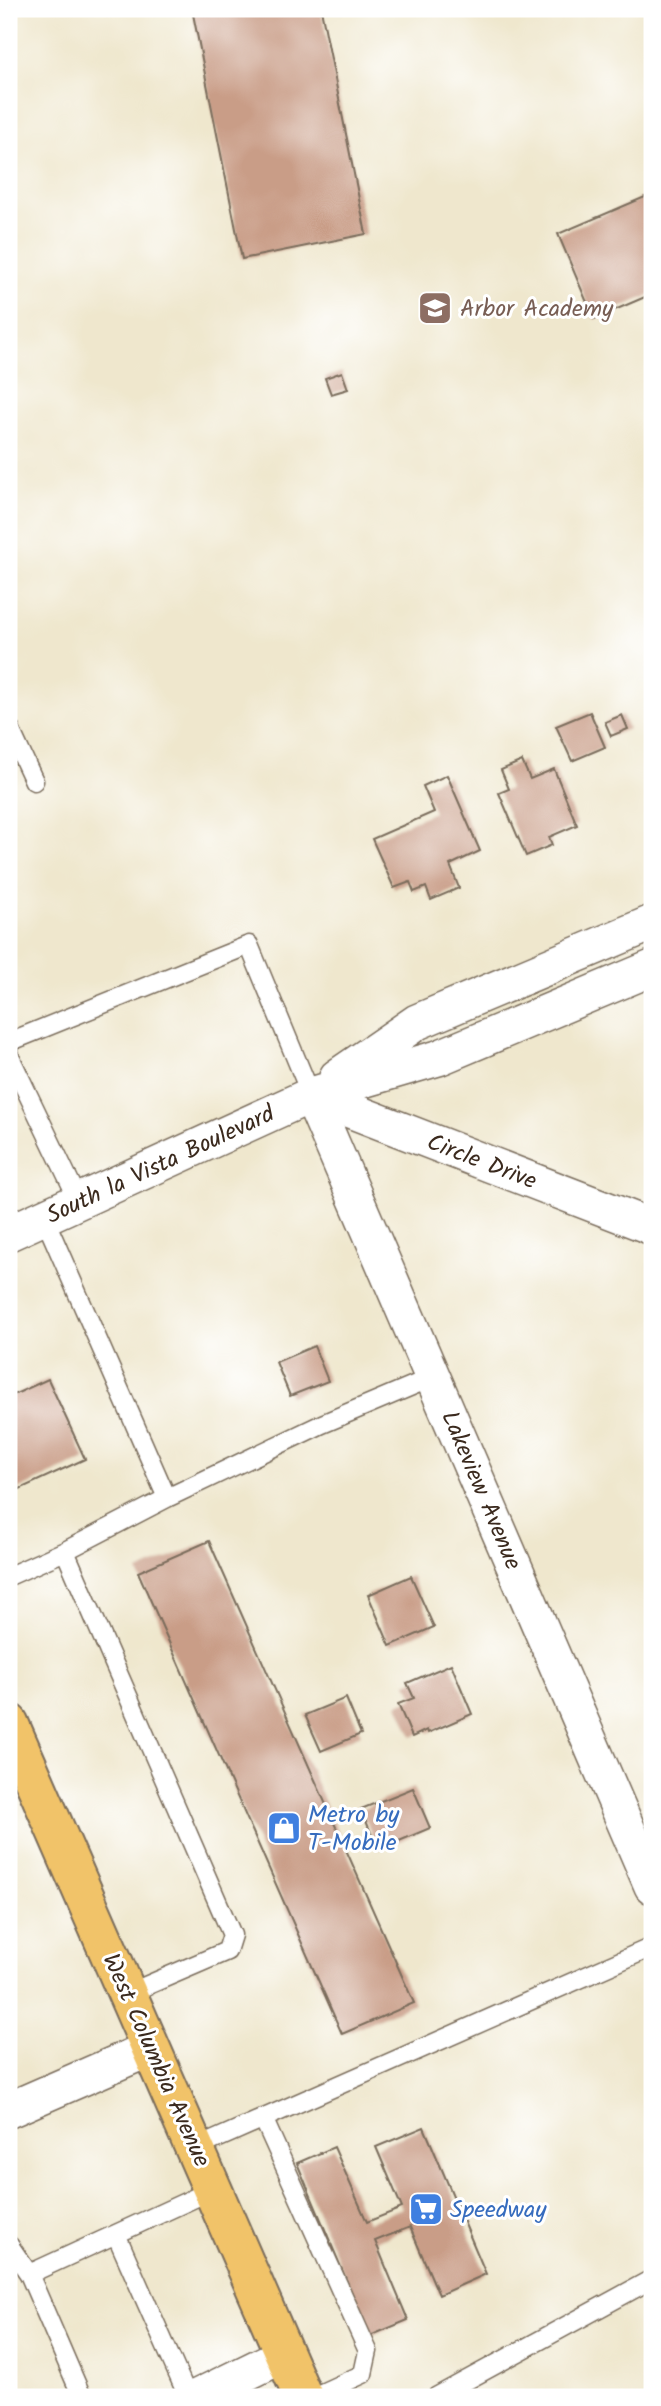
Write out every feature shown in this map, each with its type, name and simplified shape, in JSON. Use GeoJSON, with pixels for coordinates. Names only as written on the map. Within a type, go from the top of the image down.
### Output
{"type":"FeatureCollection","features":[{"type":"Feature","properties":{"kind":"main road","name":"West Columbia Avenue"},"geometry":{"type":"LineString","coordinates":[[9,1724],[303,2397]]}},
{"type":"Feature","properties":{"kind":"street","name":"South la Vista Boulevard"},"geometry":{"type":"LineString","coordinates":[[311,1095],[417,1022],[652,923]]}},
{"type":"Feature","properties":{"kind":"street","name":"South la Vista Boulevard"},"geometry":{"type":"LineString","coordinates":[[9,1233],[311,1095],[438,1058],[652,968]]}},
{"type":"Feature","properties":{"kind":"street","name":"Circle Drive"},"geometry":{"type":"LineString","coordinates":[[311,1095],[652,1227]]}},
{"type":"Feature","properties":{"kind":"street","name":"Lakeview Avenue"},"geometry":{"type":"LineString","coordinates":[[311,1095],[652,1886]]}},
{"type":"Feature","properties":{"kind":"street"},"geometry":{"type":"LineString","coordinates":[[9,2110],[151,2048]]}},
{"type":"Feature","properties":{"kind":"street"},"geometry":{"type":"LineString","coordinates":[[197,2397],[285,2354]]}},
{"type":"Feature","properties":{"kind":"lane"},"geometry":{"type":"LineString","coordinates":[[9,727],[34,781]]}},
{"type":"Feature","properties":{"kind":"lane"},"geometry":{"type":"LineString","coordinates":[[9,1042],[248,945],[311,1095]]}},
{"type":"Feature","properties":{"kind":"lane"},"geometry":{"type":"LineString","coordinates":[[9,1055],[79,1201]]}},
{"type":"Feature","properties":{"kind":"lane"},"geometry":{"type":"LineString","coordinates":[[44,1217],[167,1498]]}},
{"type":"Feature","properties":{"kind":"lane"},"geometry":{"type":"LineString","coordinates":[[9,1576],[322,1424],[433,1377]]}},
{"type":"Feature","properties":{"kind":"lane"},"geometry":{"type":"LineString","coordinates":[[65,1551],[232,1935],[227,1951],[127,1994]]}},
{"type":"Feature","properties":{"kind":"lane"},"geometry":{"type":"LineString","coordinates":[[196,2148],[652,1947]]}},
{"type":"Feature","properties":{"kind":"lane"},"geometry":{"type":"LineString","coordinates":[[263,2118],[368,2351],[363,2374],[313,2397]]}},
{"type":"Feature","properties":{"kind":"lane"},"geometry":{"type":"LineString","coordinates":[[29,2274],[214,2189]]}},
{"type":"Feature","properties":{"kind":"lane"},"geometry":{"type":"LineString","coordinates":[[116,2234],[188,2397]]}},
{"type":"Feature","properties":{"kind":"lane"},"geometry":{"type":"LineString","coordinates":[[9,2245],[29,2274],[82,2397]]}},
{"type":"Feature","properties":{"kind":"lane"},"geometry":{"type":"LineString","coordinates":[[436,2397],[652,2279]]}},
{"type":"Feature","properties":{"kind":"building"},"geometry":{"type":"Polygon","coordinates":[[[221,9],[321,9],[366,234],[242,259],[193,14],[221,9]]]}},
{"type":"Feature","properties":{"kind":"building"},"geometry":{"type":"Polygon","coordinates":[[[652,194],[652,294],[594,319],[558,234],[652,194]]]}},
{"type":"Feature","properties":{"kind":"building"},"geometry":{"type":"Polygon","coordinates":[[[342,372],[348,389],[331,394],[325,378],[342,372]]]}},
{"type":"Feature","properties":{"kind":"building"},"geometry":{"type":"Polygon","coordinates":[[[590,712],[605,747],[572,761],[556,726],[590,712]]]}},
{"type":"Feature","properties":{"kind":"building"},"geometry":{"type":"Polygon","coordinates":[[[622,715],[628,729],[611,736],[605,722],[622,715]]]}},
{"type":"Feature","properties":{"kind":"building"},"geometry":{"type":"Polygon","coordinates":[[[522,761],[530,779],[554,769],[577,825],[549,837],[552,845],[526,856],[499,793],[509,789],[501,770],[522,761]]]}},
{"type":"Feature","properties":{"kind":"building"},"geometry":{"type":"Polygon","coordinates":[[[447,775],[480,851],[450,865],[459,888],[431,900],[426,887],[414,892],[410,882],[394,888],[372,839],[434,812],[423,786],[447,775]]]}},
{"type":"Feature","properties":{"kind":"building"},"geometry":{"type":"Polygon","coordinates":[[[314,1346],[328,1381],[290,1396],[276,1362],[314,1346]]]}},
{"type":"Feature","properties":{"kind":"building"},"geometry":{"type":"Polygon","coordinates":[[[48,1379],[85,1459],[9,1494],[9,1397],[48,1379]]]}},
{"type":"Feature","properties":{"kind":"building"},"geometry":{"type":"Polygon","coordinates":[[[209,1541],[414,2003],[342,2034],[138,1572],[209,1541]]]}},
{"type":"Feature","properties":{"kind":"building"},"geometry":{"type":"Polygon","coordinates":[[[411,1576],[434,1627],[390,1646],[368,1595],[411,1576]]]}},
{"type":"Feature","properties":{"kind":"building"},"geometry":{"type":"Polygon","coordinates":[[[451,1664],[472,1714],[412,1737],[398,1704],[414,1698],[407,1683],[451,1664]]]}},
{"type":"Feature","properties":{"kind":"building"},"geometry":{"type":"Polygon","coordinates":[[[346,1698],[361,1734],[321,1751],[305,1715],[346,1698]]]}},
{"type":"Feature","properties":{"kind":"building"},"geometry":{"type":"Polygon","coordinates":[[[413,1788],[430,1828],[378,1850],[361,1809],[413,1788]]]}},
{"type":"Feature","properties":{"kind":"building"},"geometry":{"type":"Polygon","coordinates":[[[424,2127],[486,2274],[439,2295],[410,2227],[375,2241],[408,2320],[370,2336],[297,2163],[334,2147],[367,2222],[402,2208],[376,2147],[424,2127]]]}},
{"type":"Feature","properties":{"kind":"place","name":"Arbor Academy"},"geometry":{"type":"Point","coordinates":[435,308]}},
{"type":"Feature","properties":{"kind":"place","name":"Metro by T-Mobile"},"geometry":{"type":"Point","coordinates":[284,1828]}},
{"type":"Feature","properties":{"kind":"place","name":"Speedway"},"geometry":{"type":"Point","coordinates":[426,2209]}}]}
